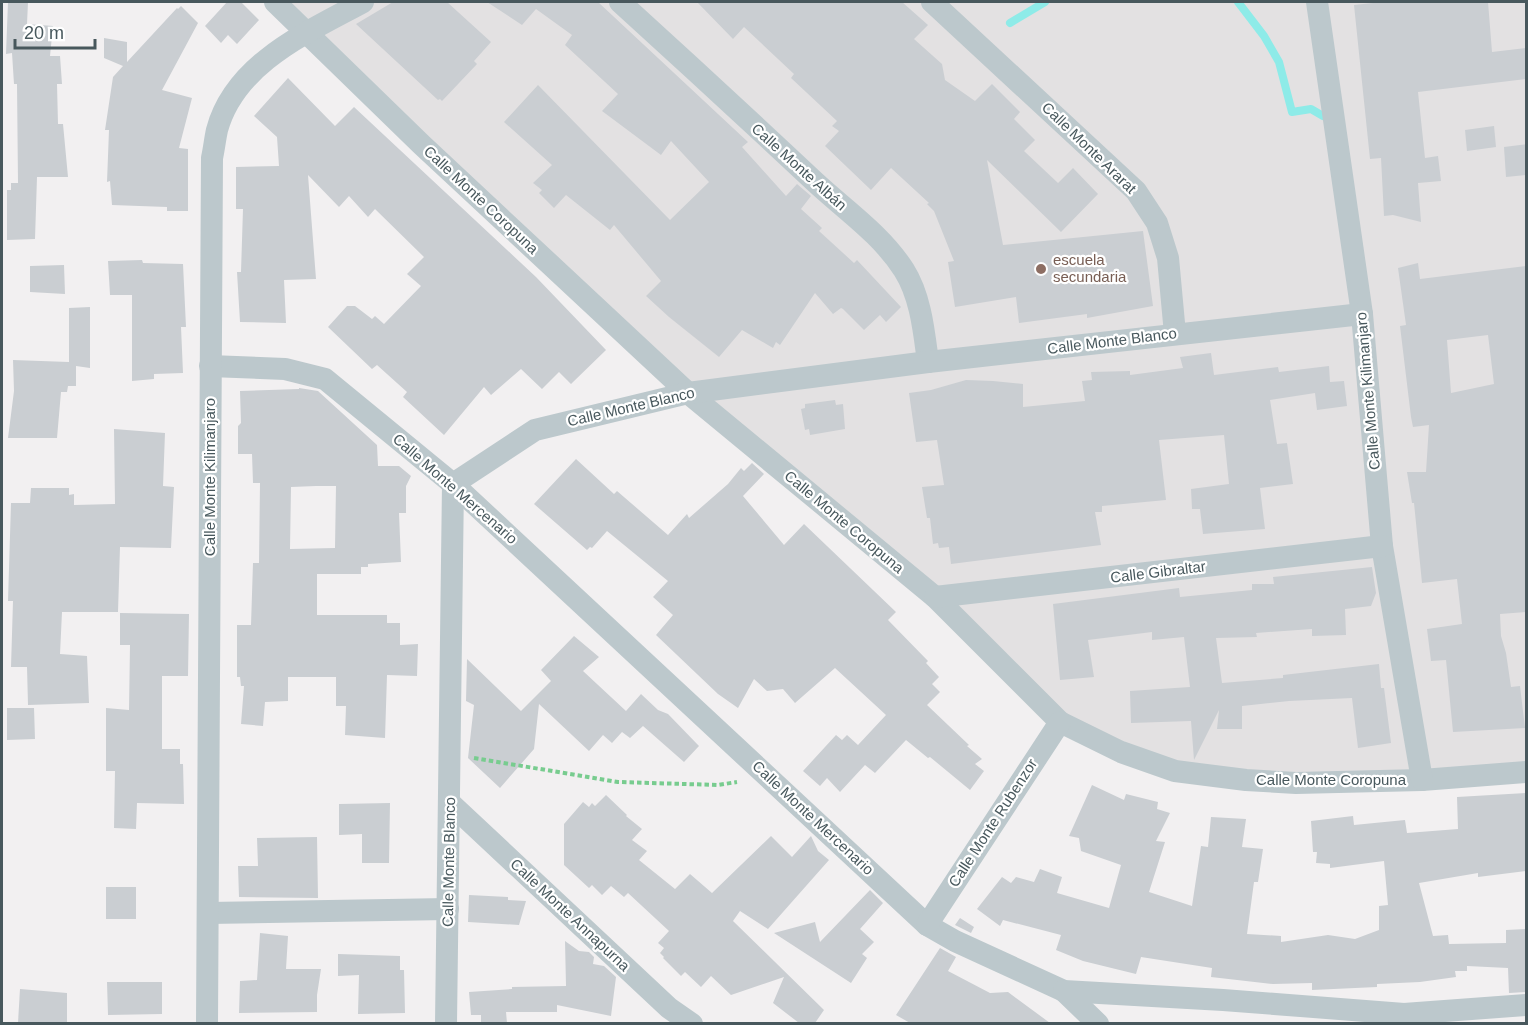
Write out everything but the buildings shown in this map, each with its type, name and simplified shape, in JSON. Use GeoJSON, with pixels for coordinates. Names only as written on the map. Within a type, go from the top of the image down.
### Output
{"type":"FeatureCollection","features":[{"type":"Feature","properties":{"kind":"street","name":"Calle Monte Coropuna"},"geometry":{"type":"LineString","coordinates":[[275,2],[306,34],[688,393],[935,597],[1060,722],[1121,752],[1175,771],[1246,780],[1296,783],[1422,780],[1527,772]]}},
{"type":"Feature","properties":{"kind":"street","name":"Calle Monte Kilimanjaro"},"geometry":{"type":"LineString","coordinates":[[207,1023],[212,168],[218,129],[230,100],[246,78],[271,56],[363,2]]}},
{"type":"Feature","properties":{"kind":"street","name":"Calle Monte Albán"},"geometry":{"type":"LineString","coordinates":[[620,2],[837,202],[882,240],[905,272],[915,295],[923,324],[928,362]]}},
{"type":"Feature","properties":{"kind":"street","name":"Calle Monte Ararat"},"geometry":{"type":"LineString","coordinates":[[932,2],[1136,191],[1157,223],[1168,258],[1175,334]]}},
{"type":"Feature","properties":{"kind":"street","name":"Calle Monte Kilimanjaro"},"geometry":{"type":"LineString","coordinates":[[1317,2],[1362,314],[1382,546],[1422,780]]}},
{"type":"Feature","properties":{"kind":"street","name":"Calle Monte Blanco"},"geometry":{"type":"LineString","coordinates":[[446,1023],[453,484],[535,430],[688,393],[928,362],[1362,314]]}},
{"type":"Feature","properties":{"kind":"street","name":"Calle Monte Mercenario"},"geometry":{"type":"LineString","coordinates":[[210,366],[285,369],[326,379],[453,484],[927,925],[956,941],[1064,991],[1404,1014],[1527,1005]]}},
{"type":"Feature","properties":{"kind":"street","name":"Calle Gibraltar"},"geometry":{"type":"LineString","coordinates":[[935,597],[1382,546]]}},
{"type":"Feature","properties":{"kind":"street","name":"Calle Monte Rubenzor"},"geometry":{"type":"LineString","coordinates":[[927,925],[1060,722]]}},
{"type":"Feature","properties":{"kind":"street","name":"Calle Monte Annapurna"},"geometry":{"type":"LineString","coordinates":[[450,803],[669,1016],[692,1023]]}},
{"type":"Feature","properties":{"kind":"street"},"geometry":{"type":"LineString","coordinates":[[208,913],[448,909]]}},
{"type":"Feature","properties":{"kind":"street"},"geometry":{"type":"LineString","coordinates":[[1064,991],[1098,1023]]}},
{"type":"Feature","properties":{"kind":"path"},"geometry":{"type":"LineString","coordinates":[[450,755],[618,782],[718,785],[767,776]]}},
{"type":"Feature","properties":{"kind":"shaded area","name":"escuela secundaria"},"geometry":{"type":"Polygon","coordinates":[[[275,2],[1526,2],[1526,772],[1246,780],[1091,739],[688,393],[275,2]]]}},
{"type":"Feature","properties":{"kind":"waterway"},"geometry":{"type":"LineString","coordinates":[[1010,23],[1045,2]]}},
{"type":"Feature","properties":{"kind":"waterway"},"geometry":{"type":"LineString","coordinates":[[1238,2],[1264,36],[1279,62],[1292,112],[1311,109],[1323,116]]}},
{"type":"Feature","properties":{"kind":"place","name":"escuela secundaria"},"geometry":{"type":"Point","coordinates":[1041,269]}}]}
